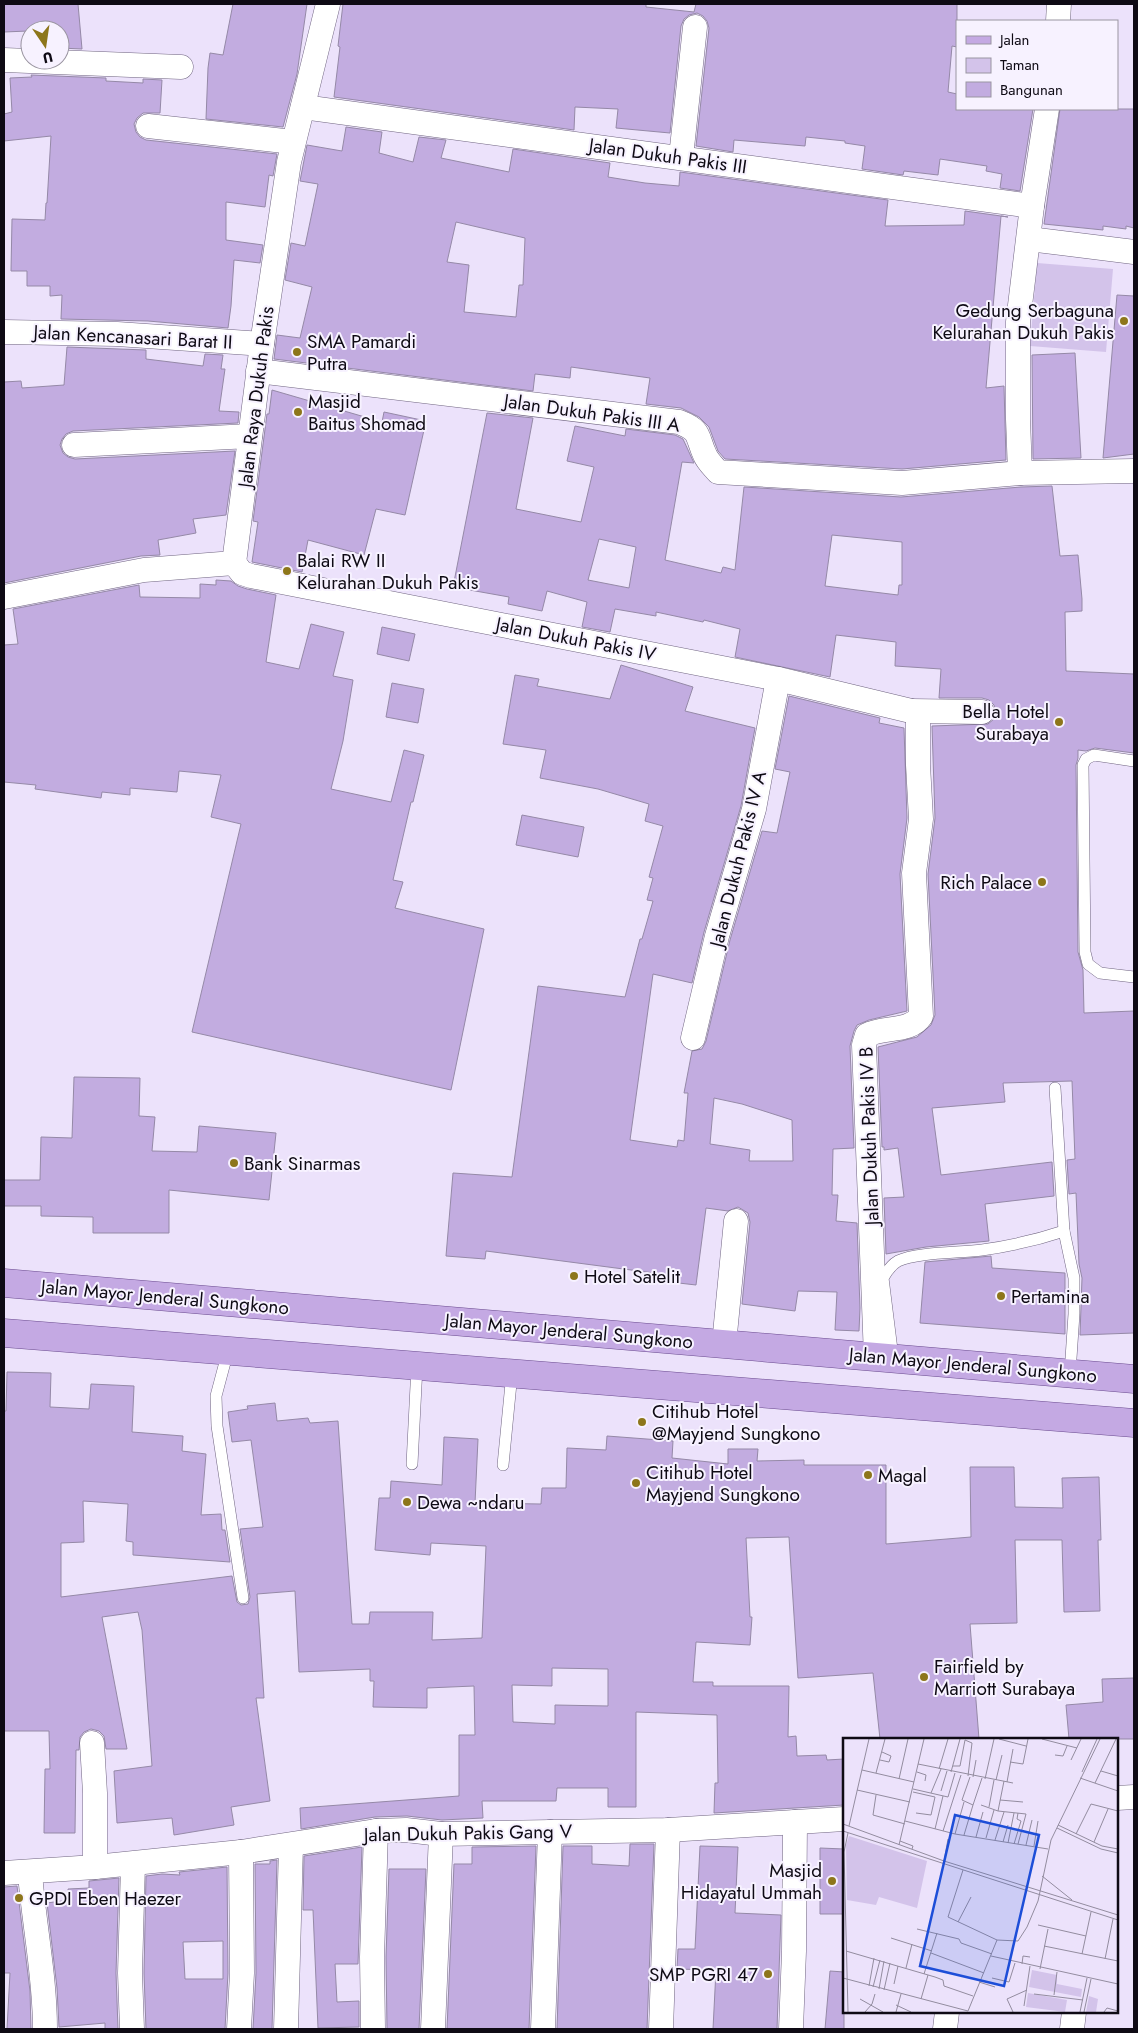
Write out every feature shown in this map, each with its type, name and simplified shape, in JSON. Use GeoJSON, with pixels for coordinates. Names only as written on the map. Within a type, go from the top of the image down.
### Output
{"type":"FeatureCollection","features":[{"type":"Feature","properties":{"kind":"main road","name":"Jalan Mayor Jenderal Sungkono"},"geometry":{"type":"LineString","coordinates":[[4,1283],[1070,1373],[1131,1384]]}},
{"type":"Feature","properties":{"kind":"main road"},"geometry":{"type":"LineString","coordinates":[[4,1333],[1128,1420]]}},
{"type":"Feature","properties":{"kind":"main road"},"geometry":{"type":"LineString","coordinates":[[1128,1420],[1122,1411],[1131,1384]]}},
{"type":"Feature","properties":{"kind":"street","name":"Jalan Raya Dukuh Pakis"},"geometry":{"type":"LineString","coordinates":[[234,563],[258,371],[292,142],[303,107],[328,4]]}},
{"type":"Feature","properties":{"kind":"street"},"geometry":{"type":"LineString","coordinates":[[1058,20],[1059,4]]}},
{"type":"Feature","properties":{"kind":"street"},"geometry":{"type":"LineString","coordinates":[[681,157],[696,27]]}},
{"type":"Feature","properties":{"kind":"street"},"geometry":{"type":"LineString","coordinates":[[4,60],[181,68]]}},
{"type":"Feature","properties":{"kind":"street","name":"Jalan Dukuh Pakis III"},"geometry":{"type":"LineString","coordinates":[[303,107],[1032,206]]}},
{"type":"Feature","properties":{"kind":"street"},"geometry":{"type":"LineString","coordinates":[[1047,110],[1032,206],[1018,322],[1020,473],[1134,471]]}},
{"type":"Feature","properties":{"kind":"street"},"geometry":{"type":"LineString","coordinates":[[148,126],[292,142]]}},
{"type":"Feature","properties":{"kind":"street"},"geometry":{"type":"LineString","coordinates":[[1029,238],[1134,252]]}},
{"type":"Feature","properties":{"kind":"street","name":"Jalan Kencanasari Barat II"},"geometry":{"type":"LineString","coordinates":[[4,332],[117,334],[262,344]]}},
{"type":"Feature","properties":{"kind":"street","name":"Jalan Dukuh Pakis III A"},"geometry":{"type":"LineString","coordinates":[[258,371],[679,422],[693,427],[699,435],[705,455],[718,472],[902,483],[1020,473]]}},
{"type":"Feature","properties":{"kind":"street"},"geometry":{"type":"LineString","coordinates":[[74,445],[250,436]]}},
{"type":"Feature","properties":{"kind":"street"},"geometry":{"type":"LineString","coordinates":[[4,597],[144,570],[234,563]]}},
{"type":"Feature","properties":{"kind":"street","name":"Jalan Dukuh Pakis IV"},"geometry":{"type":"LineString","coordinates":[[234,563],[242,573],[288,584],[778,679],[914,714],[982,712]]}},
{"type":"Feature","properties":{"kind":"street","name":"Jalan Dukuh Pakis IV A"},"geometry":{"type":"LineString","coordinates":[[693,1038],[717,936],[754,808],[778,679]]}},
{"type":"Feature","properties":{"kind":"street","name":"Jalan Dukuh Pakis IV B"},"geometry":{"type":"LineString","coordinates":[[884,1358],[864,1045],[867,1035],[874,1031],[909,1026],[917,1023],[921,1016],[914,873],[922,819],[914,714]]}},
{"type":"Feature","properties":{"kind":"street"},"geometry":{"type":"LineString","coordinates":[[724,1344],[736,1222]]}},
{"type":"Feature","properties":{"kind":"street"},"geometry":{"type":"LineString","coordinates":[[92,1744],[95,1793],[95,1867]]}},
{"type":"Feature","properties":{"kind":"street"},"geometry":{"type":"LineString","coordinates":[[1118,1798],[1134,1797]]}},
{"type":"Feature","properties":{"kind":"street","name":"Jalan Dukuh Pakis Gang V"},"geometry":{"type":"LineString","coordinates":[[4,1874],[134,1864],[241,1852],[376,1831],[406,1830],[441,1834],[668,1830],[843,1819]]}},
{"type":"Feature","properties":{"kind":"street"},"geometry":{"type":"LineString","coordinates":[[791,2029],[795,1822]]}},
{"type":"Feature","properties":{"kind":"street"},"geometry":{"type":"LineString","coordinates":[[662,2029],[668,1830]]}},
{"type":"Feature","properties":{"kind":"street"},"geometry":{"type":"LineString","coordinates":[[373,2029],[372,1957],[376,1831]]}},
{"type":"Feature","properties":{"kind":"street"},"geometry":{"type":"LineString","coordinates":[[543,2029],[550,1832]]}},
{"type":"Feature","properties":{"kind":"street"},"geometry":{"type":"LineString","coordinates":[[433,2029],[441,1834]]}},
{"type":"Feature","properties":{"kind":"street"},"geometry":{"type":"LineString","coordinates":[[286,2029],[291,1845]]}},
{"type":"Feature","properties":{"kind":"street"},"geometry":{"type":"LineString","coordinates":[[239,2029],[242,1973],[241,1852]]}},
{"type":"Feature","properties":{"kind":"street"},"geometry":{"type":"LineString","coordinates":[[132,2029],[130,1973],[134,1864]]}},
{"type":"Feature","properties":{"kind":"street"},"geometry":{"type":"LineString","coordinates":[[30,1873],[40,1953],[46,2029]]}},
{"type":"Feature","properties":{"kind":"street"},"geometry":{"type":"LineString","coordinates":[[946,2029],[947,2013]]}},
{"type":"Feature","properties":{"kind":"street"},"geometry":{"type":"LineString","coordinates":[[1072,2029],[1074,2013]]}},
{"type":"Feature","properties":{"kind":"lane"},"geometry":{"type":"LineString","coordinates":[[1134,762],[1094,756],[1086,758],[1083,765],[1085,952],[1088,964],[1100,973],[1134,977]]}},
{"type":"Feature","properties":{"kind":"lane"},"geometry":{"type":"LineString","coordinates":[[1055,1088],[1064,1231],[1074,1278],[1074,1314],[1070,1373]]}},
{"type":"Feature","properties":{"kind":"lane"},"geometry":{"type":"LineString","coordinates":[[884,1358],[883,1278],[889,1268],[911,1257],[983,1250],[1024,1243],[1064,1231]]}},
{"type":"Feature","properties":{"kind":"lane"},"geometry":{"type":"LineString","coordinates":[[228,1351],[216,1396],[217,1426],[243,1598]]}},
{"type":"Feature","properties":{"kind":"lane"},"geometry":{"type":"LineString","coordinates":[[412,1464],[417,1366]]}},
{"type":"Feature","properties":{"kind":"lane"},"geometry":{"type":"LineString","coordinates":[[503,1465],[512,1373]]}},
{"type":"Feature","properties":{"kind":"green space"},"geometry":{"type":"Polygon","coordinates":[[[1037,263],[1113,269],[1106,352],[1030,346],[1037,263]]]}},
{"type":"Feature","properties":{"kind":"building"},"geometry":{"type":"Polygon","coordinates":[[[4,4],[78,4],[82,49],[70,48],[70,20],[20,20],[20,31],[4,32],[4,4]]]}},
{"type":"Feature","properties":{"kind":"building"},"geometry":{"type":"Polygon","coordinates":[[[233,4],[307,4],[297,74],[283,127],[206,119],[210,53],[223,55],[233,4]]]}},
{"type":"Feature","properties":{"kind":"building"},"geometry":{"type":"Polygon","coordinates":[[[343,4],[646,4],[646,7],[694,12],[696,4],[957,4],[956,47],[952,46],[948,92],[956,94],[956,110],[1033,110],[1020,191],[1000,188],[1002,174],[986,171],[987,166],[940,159],[938,175],[904,171],[903,175],[862,169],[865,146],[845,143],[845,141],[806,137],[805,146],[734,140],[733,152],[696,146],[709,28],[703,16],[697,13],[689,15],[684,19],[681,26],[670,133],[616,128],[618,109],[575,107],[574,130],[334,97],[340,47],[338,46],[343,4]]]}},
{"type":"Feature","properties":{"kind":"building"},"geometry":{"type":"Polygon","coordinates":[[[31,75],[106,78],[106,81],[143,83],[143,79],[162,80],[160,113],[143,113],[134,124],[136,132],[140,137],[146,140],[277,154],[273,176],[269,175],[265,207],[226,202],[226,240],[263,245],[260,263],[234,260],[228,328],[148,321],[61,319],[62,295],[50,296],[50,286],[27,286],[27,271],[11,271],[12,219],[45,220],[47,203],[51,136],[4,141],[4,114],[12,112],[10,78],[32,77],[31,75]]]}},
{"type":"Feature","properties":{"kind":"building"},"geometry":{"type":"Polygon","coordinates":[[[1134,109],[1134,228],[1126,226],[1126,229],[1103,226],[1103,230],[1044,224],[1060,110],[1134,109]]]}},
{"type":"Feature","properties":{"kind":"building"},"geometry":{"type":"Polygon","coordinates":[[[346,127],[382,132],[379,153],[413,162],[419,137],[446,140],[441,158],[509,172],[513,149],[610,163],[608,177],[645,183],[679,186],[680,172],[888,200],[885,226],[964,225],[965,211],[1001,216],[986,388],[1004,386],[1006,460],[902,469],[725,459],[718,451],[709,427],[699,417],[681,408],[646,404],[650,378],[571,367],[570,378],[535,374],[533,391],[274,359],[277,335],[300,338],[312,287],[285,280],[291,243],[305,246],[318,184],[300,181],[307,145],[342,151],[346,127]],[[456,222],[447,262],[469,265],[464,312],[516,317],[519,285],[523,285],[525,238],[456,222]]]}},
{"type":"Feature","properties":{"kind":"building"},"geometry":{"type":"Polygon","coordinates":[[[1117,295],[1134,296],[1134,454],[1103,458],[1117,295]]]}},
{"type":"Feature","properties":{"kind":"building"},"geometry":{"type":"Polygon","coordinates":[[[67,347],[146,350],[146,359],[203,366],[205,354],[223,355],[221,369],[225,369],[219,411],[239,412],[238,423],[73,431],[66,434],[60,445],[63,453],[75,459],[235,451],[226,515],[193,519],[196,533],[158,540],[160,555],[141,556],[4,583],[4,382],[21,381],[22,388],[64,385],[67,347]]]}},
{"type":"Feature","properties":{"kind":"building"},"geometry":{"type":"Polygon","coordinates":[[[1075,353],[1081,458],[1033,459],[1032,355],[1075,353]]]}},
{"type":"Feature","properties":{"kind":"building"},"geometry":{"type":"Polygon","coordinates":[[[272,390],[382,422],[384,412],[426,421],[405,515],[376,509],[364,555],[308,540],[302,572],[252,562],[258,522],[253,521],[267,414],[269,414],[272,390]]]}},
{"type":"Feature","properties":{"kind":"building"},"geometry":{"type":"Polygon","coordinates":[[[487,413],[533,418],[516,509],[581,522],[594,467],[567,461],[575,426],[625,436],[626,429],[675,435],[683,439],[694,463],[682,462],[665,560],[721,573],[723,567],[735,570],[744,487],[901,497],[1052,486],[1060,556],[1078,555],[1082,599],[1082,611],[1065,612],[1066,671],[1134,674],[1134,753],[1095,748],[1086,751],[1078,750],[1076,765],[1078,952],[1083,970],[1084,1013],[1134,1011],[1134,1333],[1080,1335],[1082,1278],[1079,1264],[1076,1193],[1069,1194],[1067,1160],[1075,1159],[1072,1081],[1003,1083],[1005,1102],[932,1108],[941,1175],[1052,1162],[1054,1196],[985,1204],[989,1241],[926,1247],[886,1254],[884,1198],[904,1197],[898,1148],[884,1150],[884,1147],[882,1147],[878,1047],[917,1037],[931,1025],[935,1015],[928,874],[935,818],[932,726],[988,724],[994,719],[996,713],[994,705],[989,700],[982,698],[939,698],[941,669],[895,666],[896,642],[836,635],[830,677],[735,657],[740,629],[704,620],[703,622],[656,612],[656,616],[615,609],[610,632],[582,627],[587,602],[547,591],[542,611],[508,604],[509,597],[453,587],[487,413]],[[832,535],[825,586],[898,595],[899,585],[902,585],[902,542],[832,535]],[[599,539],[588,580],[629,588],[636,547],[599,539]]]}},
{"type":"Feature","properties":{"kind":"building"},"geometry":{"type":"Polygon","coordinates":[[[216,580],[231,581],[247,589],[276,595],[266,662],[299,669],[311,624],[344,632],[333,676],[353,680],[343,741],[331,789],[391,802],[404,750],[424,755],[393,880],[403,882],[395,908],[484,929],[451,1090],[192,1032],[241,824],[211,817],[221,775],[179,771],[177,792],[130,788],[130,795],[102,792],[101,798],[35,789],[36,785],[4,782],[4,645],[18,644],[13,609],[139,585],[140,597],[200,598],[200,584],[216,585],[216,580]]]}},
{"type":"Feature","properties":{"kind":"building"},"geometry":{"type":"Polygon","coordinates":[[[382,627],[415,634],[409,661],[377,654],[382,627]]]}},
{"type":"Feature","properties":{"kind":"building"},"geometry":{"type":"Polygon","coordinates":[[[621,665],[693,687],[685,711],[755,728],[741,806],[704,932],[692,983],[653,974],[630,1140],[677,1147],[678,1140],[684,1141],[688,1093],[684,1093],[692,1051],[702,1049],[706,1041],[730,940],[762,831],[777,833],[790,772],[775,769],[789,696],[880,718],[879,723],[904,728],[907,818],[900,874],[907,1011],[869,1020],[857,1025],[850,1046],[854,1148],[833,1149],[832,1195],[838,1195],[836,1221],[857,1223],[859,1331],[835,1330],[837,1292],[798,1291],[795,1311],[742,1304],[750,1222],[748,1213],[738,1207],[728,1211],[706,1208],[696,1285],[653,1280],[654,1273],[486,1251],[485,1259],[446,1256],[453,1173],[512,1177],[538,986],[625,997],[640,939],[642,939],[653,901],[647,900],[653,878],[649,877],[663,826],[645,821],[649,804],[598,789],[540,778],[546,750],[503,744],[515,675],[539,679],[537,686],[610,699],[621,665]],[[714,1098],[710,1144],[750,1150],[749,1161],[793,1161],[792,1120],[742,1104],[714,1098]]]}},
{"type":"Feature","properties":{"kind":"building"},"geometry":{"type":"Polygon","coordinates":[[[392,683],[424,689],[418,723],[386,717],[392,683]]]}},
{"type":"Feature","properties":{"kind":"building"},"geometry":{"type":"Polygon","coordinates":[[[522,815],[584,827],[578,857],[516,845],[522,815]]]}},
{"type":"Feature","properties":{"kind":"building"},"geometry":{"type":"Polygon","coordinates":[[[74,1077],[140,1078],[139,1116],[155,1117],[152,1151],[197,1152],[199,1126],[276,1133],[269,1200],[169,1190],[169,1233],[93,1233],[93,1217],[41,1216],[41,1206],[4,1206],[4,1180],[40,1180],[41,1137],[72,1138],[74,1077]]]}},
{"type":"Feature","properties":{"kind":"building"},"geometry":{"type":"Polygon","coordinates":[[[991,1256],[992,1268],[1065,1273],[1065,1334],[920,1323],[925,1262],[991,1256]]]}},
{"type":"Feature","properties":{"kind":"building"},"geometry":{"type":"Polygon","coordinates":[[[7,1372],[51,1373],[50,1407],[89,1409],[91,1384],[134,1386],[132,1432],[183,1436],[182,1451],[206,1454],[201,1515],[221,1514],[222,1530],[225,1530],[230,1562],[133,1555],[133,1542],[126,1541],[128,1504],[83,1501],[84,1542],[61,1543],[61,1597],[232,1576],[237,1602],[241,1605],[248,1604],[250,1597],[240,1529],[263,1527],[251,1440],[232,1442],[228,1412],[248,1409],[247,1406],[275,1403],[277,1421],[308,1418],[310,1423],[338,1421],[352,1624],[369,1624],[370,1612],[433,1612],[432,1640],[482,1638],[486,1546],[431,1543],[430,1555],[375,1550],[379,1498],[390,1498],[391,1481],[442,1485],[444,1437],[478,1439],[475,1503],[541,1504],[542,1488],[566,1488],[567,1448],[606,1450],[607,1436],[673,1441],[672,1458],[728,1464],[728,1449],[758,1449],[757,1461],[804,1460],[804,1465],[886,1465],[886,1544],[971,1537],[970,1467],[1014,1467],[1015,1507],[1063,1508],[1062,1478],[1099,1477],[1101,1540],[1098,1540],[1100,1611],[1064,1612],[1062,1540],[1015,1540],[1017,1623],[970,1624],[979,1738],[880,1738],[873,1673],[798,1678],[789,1537],[746,1538],[750,1617],[752,1617],[750,1645],[696,1642],[693,1682],[713,1682],[713,1686],[789,1686],[788,1737],[796,1736],[797,1756],[826,1755],[827,1760],[843,1759],[843,1805],[714,1813],[715,1783],[718,1783],[717,1715],[636,1712],[636,1807],[608,1807],[608,1788],[557,1788],[556,1801],[482,1801],[483,1818],[442,1820],[407,1816],[375,1817],[301,1829],[300,1808],[459,1796],[459,1735],[475,1735],[474,1686],[427,1688],[427,1708],[373,1707],[374,1681],[370,1681],[370,1669],[299,1672],[295,1591],[257,1594],[264,1698],[256,1698],[270,1801],[231,1807],[234,1825],[174,1835],[172,1818],[117,1823],[114,1771],[152,1766],[142,1630],[138,1612],[102,1617],[127,1749],[106,1749],[104,1736],[99,1731],[91,1729],[84,1732],[80,1737],[79,1750],[76,1750],[75,1833],[44,1833],[45,1769],[50,1769],[49,1731],[4,1731],[4,1411],[6,1411],[7,1372]],[[552,1668],[552,1686],[512,1685],[513,1722],[555,1724],[555,1705],[608,1706],[608,1669],[552,1668]]]}},
{"type":"Feature","properties":{"kind":"building"},"geometry":{"type":"Polygon","coordinates":[[[1134,1678],[1134,1739],[1069,1738],[1066,1705],[1103,1702],[1102,1679],[1134,1678]]]}},
{"type":"Feature","properties":{"kind":"building"},"geometry":{"type":"Polygon","coordinates":[[[630,1844],[654,1844],[647,2029],[557,2029],[563,1846],[592,1846],[592,1864],[629,1866],[630,1844]]]}},
{"type":"Feature","properties":{"kind":"building"},"geometry":{"type":"Polygon","coordinates":[[[536,1846],[529,2029],[447,2029],[454,1864],[472,1864],[472,1847],[536,1846]]]}},
{"type":"Feature","properties":{"kind":"building"},"geometry":{"type":"Polygon","coordinates":[[[700,1846],[738,1847],[735,1913],[781,1915],[777,2029],[713,2029],[716,1970],[677,1969],[678,1949],[695,1949],[700,1846]]]}},
{"type":"Feature","properties":{"kind":"building"},"geometry":{"type":"Polygon","coordinates":[[[362,1847],[358,1964],[335,1964],[337,2002],[359,2001],[359,2027],[318,2028],[313,1910],[303,1910],[304,1856],[362,1847]]]}},
{"type":"Feature","properties":{"kind":"building","name":"Masjid Hidayatul Ummah"},"geometry":{"type":"Polygon","coordinates":[[[820,1848],[843,1849],[843,1914],[820,1914],[820,1848]]]}},
{"type":"Feature","properties":{"kind":"building"},"geometry":{"type":"Polygon","coordinates":[[[277,1860],[272,2029],[253,2029],[256,1973],[255,1864],[270,1864],[270,1861],[277,1860]]]}},
{"type":"Feature","properties":{"kind":"building"},"geometry":{"type":"Polygon","coordinates":[[[227,1867],[228,1973],[225,2029],[146,2029],[144,1973],[146,1876],[162,1874],[180,1875],[179,1872],[227,1867]],[[223,1941],[183,1942],[185,1979],[223,1979],[223,1941]]]}},
{"type":"Feature","properties":{"kind":"building"},"geometry":{"type":"Polygon","coordinates":[[[389,1869],[426,1869],[419,2029],[387,2029],[386,1957],[389,1869]]]}},
{"type":"Feature","properties":{"kind":"building"},"geometry":{"type":"Polygon","coordinates":[[[119,1878],[116,1973],[118,2029],[105,2029],[105,2023],[59,2027],[57,1988],[47,1903],[69,1900],[68,1889],[89,1888],[89,1881],[119,1878]]]}},
{"type":"Feature","properties":{"kind":"building"},"geometry":{"type":"Polygon","coordinates":[[[17,1886],[30,1991],[31,2029],[7,2029],[10,1973],[4,1973],[4,1887],[17,1886]]]}},
{"type":"Feature","properties":{"kind":"building"},"geometry":{"type":"Polygon","coordinates":[[[830,1971],[843,1972],[844,2029],[825,2029],[830,1971]]]}},
{"type":"Feature","properties":{"kind":"place","name":"Gedung Serbaguna Kelurahan Dukuh Pakis"},"geometry":{"type":"Point","coordinates":[1124,321]}},
{"type":"Feature","properties":{"kind":"place","name":"SMA Pamardi Putra"},"geometry":{"type":"Point","coordinates":[297,352]}},
{"type":"Feature","properties":{"kind":"place","name":"Masjid Baitus Shomad"},"geometry":{"type":"Point","coordinates":[298,412]}},
{"type":"Feature","properties":{"kind":"place","name":"Balai RW II Kelurahan Dukuh Pakis"},"geometry":{"type":"Point","coordinates":[287,571]}},
{"type":"Feature","properties":{"kind":"place","name":"Bella Hotel Surabaya"},"geometry":{"type":"Point","coordinates":[1059,722]}},
{"type":"Feature","properties":{"kind":"place","name":"Rich Palace"},"geometry":{"type":"Point","coordinates":[1042,882]}},
{"type":"Feature","properties":{"kind":"place","name":"Bank Sinarmas"},"geometry":{"type":"Point","coordinates":[234,1163]}},
{"type":"Feature","properties":{"kind":"place","name":"Hotel Satelit"},"geometry":{"type":"Point","coordinates":[574,1276]}},
{"type":"Feature","properties":{"kind":"place","name":"Pertamina"},"geometry":{"type":"Point","coordinates":[1001,1296]}},
{"type":"Feature","properties":{"kind":"place","name":"Citihub Hotel @Mayjend Sungkono"},"geometry":{"type":"Point","coordinates":[642,1422]}},
{"type":"Feature","properties":{"kind":"place","name":"Magal"},"geometry":{"type":"Point","coordinates":[868,1475]}},
{"type":"Feature","properties":{"kind":"place","name":"Citihub Hotel Mayjend Sungkono"},"geometry":{"type":"Point","coordinates":[636,1483]}},
{"type":"Feature","properties":{"kind":"place","name":"Dewa ~ndaru"},"geometry":{"type":"Point","coordinates":[407,1502]}},
{"type":"Feature","properties":{"kind":"place","name":"Fairfield by Marriott Surabaya"},"geometry":{"type":"Point","coordinates":[924,1677]}},
{"type":"Feature","properties":{"kind":"place","name":"Masjid Hidayatul Ummah"},"geometry":{"type":"Point","coordinates":[832,1881]}},
{"type":"Feature","properties":{"kind":"place","name":"GPDI Eben Haezer"},"geometry":{"type":"Point","coordinates":[19,1898]}},
{"type":"Feature","properties":{"kind":"place","name":"SMP PGRI 47"},"geometry":{"type":"Point","coordinates":[768,1974]}}]}
